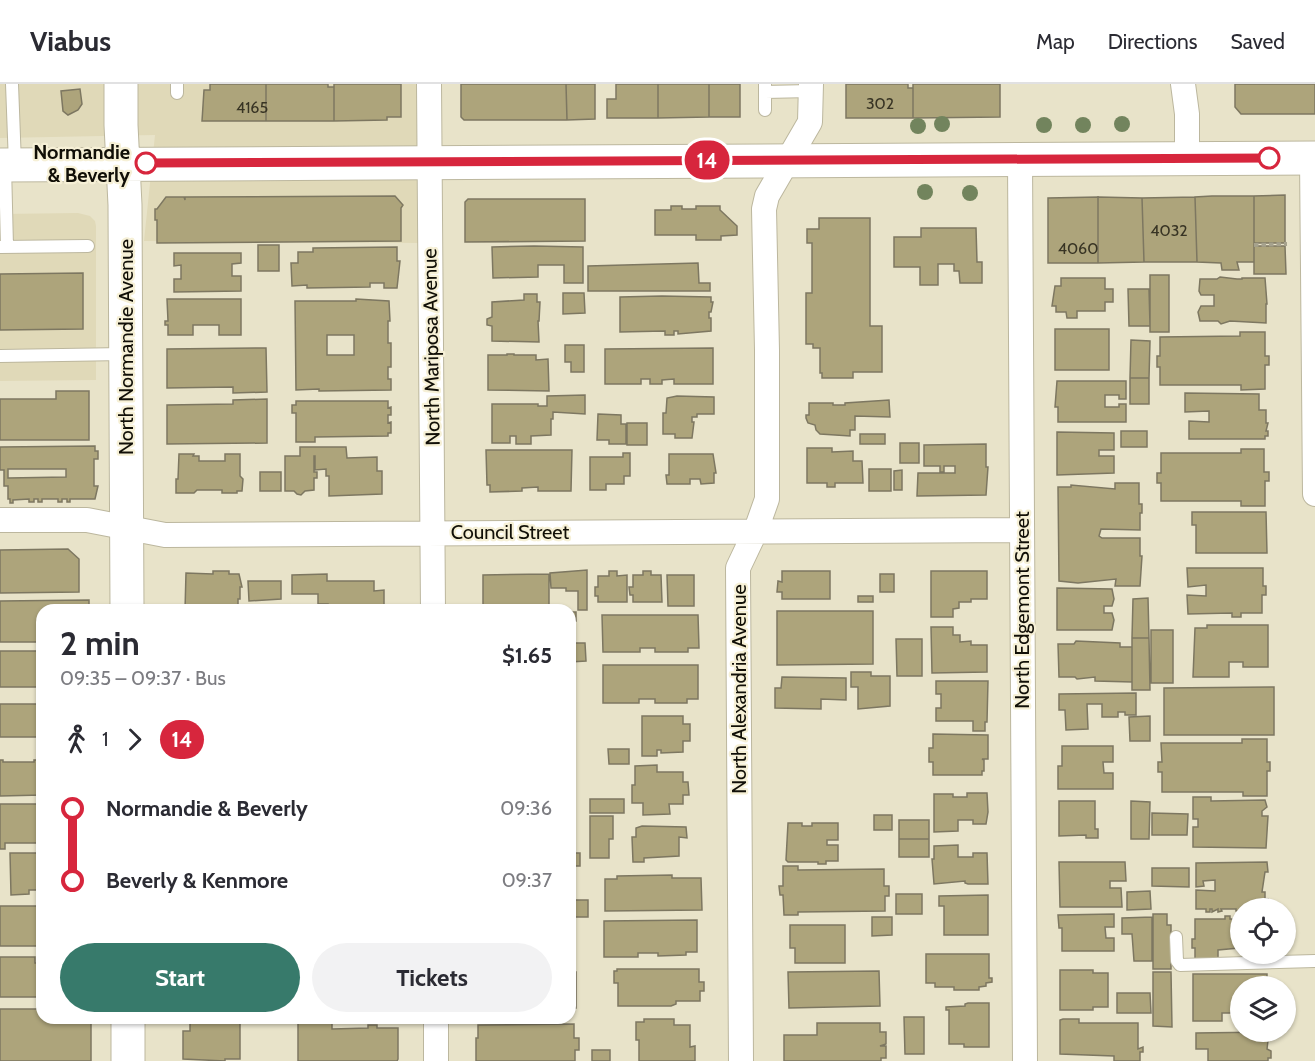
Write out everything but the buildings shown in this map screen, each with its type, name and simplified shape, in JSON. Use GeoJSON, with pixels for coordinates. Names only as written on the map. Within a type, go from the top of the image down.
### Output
{"type":"FeatureCollection","features":[{"type":"Feature","properties":{"kind":"main road","name":"North Normandie Avenue"},"geometry":{"type":"LineString","coordinates":[[121,84],[124,163],[127,604]]}},
{"type":"Feature","properties":{"kind":"main road"},"geometry":{"type":"LineString","coordinates":[[7,165],[788,159],[1313,158]]}},
{"type":"Feature","properties":{"kind":"main road"},"geometry":{"type":"LineString","coordinates":[[128,1024],[128,1061]]}},
{"type":"Feature","properties":{"kind":"street","name":"North Mariposa Avenue"},"geometry":{"type":"LineString","coordinates":[[429,84],[433,604]]}},
{"type":"Feature","properties":{"kind":"street"},"geometry":{"type":"LineString","coordinates":[[1183,84],[1187,158]]}},
{"type":"Feature","properties":{"kind":"street","name":"North Alexandria Avenue"},"geometry":{"type":"LineString","coordinates":[[741,1061],[738,568],[756,530],[766,499],[767,350],[764,209],[767,196],[810,122],[811,88]]}},
{"type":"Feature","properties":{"kind":"street"},"geometry":{"type":"LineString","coordinates":[[1313,158],[1315,494]]}},
{"type":"Feature","properties":{"kind":"street","name":"North Edgemont Street"},"geometry":{"type":"LineString","coordinates":[[1020,159],[1024,1061]]}},
{"type":"Feature","properties":{"kind":"street","name":"Council Street"},"geometry":{"type":"LineString","coordinates":[[0,520],[87,520],[165,535],[1022,530]]}},
{"type":"Feature","properties":{"kind":"street"},"geometry":{"type":"LineString","coordinates":[[436,1024],[436,1061]]}},
{"type":"Feature","properties":{"kind":"lane"},"geometry":{"type":"LineString","coordinates":[[12,84],[4,247],[88,246]]}},
{"type":"Feature","properties":{"kind":"lane"},"geometry":{"type":"LineString","coordinates":[[765,110],[765,88],[811,88]]}},
{"type":"Feature","properties":{"kind":"lane"},"geometry":{"type":"LineString","coordinates":[[0,356],[126,354]]}},
{"type":"Feature","properties":{"kind":"lane"},"geometry":{"type":"LineString","coordinates":[[1176,937],[1177,961],[1180,965],[1315,961]]}},
{"type":"Feature","properties":{"kind":"path"},"geometry":{"type":"LineString","coordinates":[[1254,244],[1287,244]]}},
{"type":"Feature","properties":{"kind":"shaded area"},"geometry":{"type":"Polygon","coordinates":[[[0,84],[419,84],[419,243],[144,241],[155,135],[0,138],[0,84]]]}},
{"type":"Feature","properties":{"kind":"shaded area"},"geometry":{"type":"Polygon","coordinates":[[[78,213],[90,216],[96,226],[96,380],[0,381],[0,214],[78,213]]]}},
{"type":"Feature","properties":{"kind":"bus line","name":"14"},"geometry":{"type":"LineString","coordinates":[[146,163],[1269,158]]}},
{"type":"Feature","properties":{"kind":"place","name":"Normandie & Beverly"},"geometry":{"type":"Point","coordinates":[146,163]}}]}
